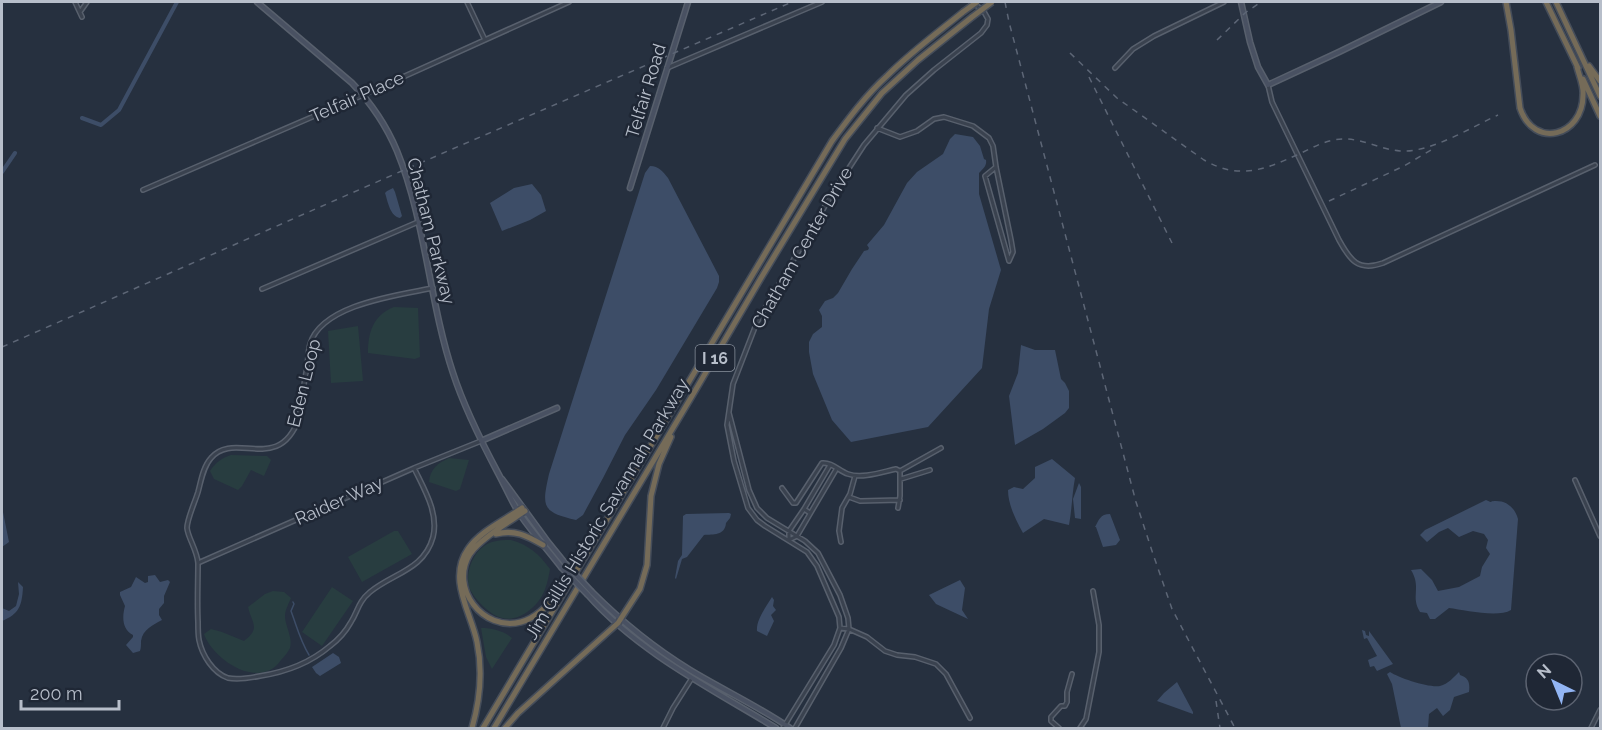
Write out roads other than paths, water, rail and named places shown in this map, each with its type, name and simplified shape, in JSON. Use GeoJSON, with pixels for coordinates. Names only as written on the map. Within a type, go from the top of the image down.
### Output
{"type":"FeatureCollection","features":[{"type":"Feature","properties":{"kind":"highway","name":"Jim Gillis Historic Savannah Parkway"},"geometry":{"type":"LineString","coordinates":[[483,729],[832,141],[886,76],[915,50],[977,2]]}},
{"type":"Feature","properties":{"kind":"highway","name":"Jim Gillis Historic Savannah Parkway"},"geometry":{"type":"LineString","coordinates":[[494,729],[845,140],[882,93],[918,60],[992,2]]}},
{"type":"Feature","properties":{"kind":"highway"},"geometry":{"type":"LineString","coordinates":[[1506,2],[1520,108],[1525,120],[1534,128],[1556,134],[1575,122],[1584,93],[1577,67]]}},
{"type":"Feature","properties":{"kind":"highway"},"geometry":{"type":"LineString","coordinates":[[1546,2],[1600,116]]}},
{"type":"Feature","properties":{"kind":"highway"},"geometry":{"type":"LineString","coordinates":[[1556,2],[1600,96]]}},
{"type":"Feature","properties":{"kind":"highway"},"geometry":{"type":"LineString","coordinates":[[1583,58],[1600,81]]}},
{"type":"Feature","properties":{"kind":"highway"},"geometry":{"type":"LineString","coordinates":[[505,729],[519,713],[620,621],[640,589],[647,565],[649,510],[654,480],[684,411]]}},
{"type":"Feature","properties":{"kind":"highway"},"geometry":{"type":"LineString","coordinates":[[521,511],[470,554],[466,563],[464,583],[476,608],[496,622],[514,623],[533,618],[569,582]]}},
{"type":"Feature","properties":{"kind":"highway"},"geometry":{"type":"LineString","coordinates":[[472,729],[478,704],[480,663],[477,642],[459,582],[461,564],[466,552],[477,539],[521,511]]}},
{"type":"Feature","properties":{"kind":"highway"},"geometry":{"type":"LineString","coordinates":[[484,540],[495,534],[515,532],[526,535],[543,545]]}},
{"type":"Feature","properties":{"kind":"main road","name":"Chatham Parkway"},"geometry":{"type":"LineString","coordinates":[[257,2],[352,83],[363,95],[397,149],[409,185],[453,373],[481,441],[543,545],[590,593],[652,650],[692,678],[776,729]]}},
{"type":"Feature","properties":{"kind":"main road","name":"Telfair Road"},"geometry":{"type":"LineString","coordinates":[[630,188],[688,2]]}},
{"type":"Feature","properties":{"kind":"main road"},"geometry":{"type":"LineString","coordinates":[[1240,2],[1258,67],[1268,85],[1441,2]]}},
{"type":"Feature","properties":{"kind":"main road"},"geometry":{"type":"LineString","coordinates":[[481,441],[557,408]]}},
{"type":"Feature","properties":{"kind":"main road","name":"Chatham Parkway"},"geometry":{"type":"LineString","coordinates":[[521,511],[548,542],[563,565]]}},
{"type":"Feature","properties":{"kind":"main road","name":"Chatham Parkway"},"geometry":{"type":"LineString","coordinates":[[620,621],[656,648],[786,728]]}},
{"type":"Feature","properties":{"kind":"street"},"geometry":{"type":"LineString","coordinates":[[75,2],[82,17]]}},
{"type":"Feature","properties":{"kind":"street"},"geometry":{"type":"LineString","coordinates":[[80,12],[87,2]]}},
{"type":"Feature","properties":{"kind":"street"},"geometry":{"type":"LineString","coordinates":[[467,2],[484,40]]}},
{"type":"Feature","properties":{"kind":"street","name":"Telfair Place"},"geometry":{"type":"LineString","coordinates":[[143,190],[363,95],[569,2]]}},
{"type":"Feature","properties":{"kind":"street"},"geometry":{"type":"LineString","coordinates":[[668,68],[822,2]]}},
{"type":"Feature","properties":{"kind":"street","name":"Chatham Center Drive"},"geometry":{"type":"LineString","coordinates":[[840,628],[837,609],[812,558],[802,548],[757,520],[747,508],[727,425],[733,384],[757,322],[858,153],[906,95],[984,30],[988,18],[983,10],[971,2]]}},
{"type":"Feature","properties":{"kind":"street"},"geometry":{"type":"LineString","coordinates":[[1115,68],[1133,49],[1154,36],[1224,2]]}},
{"type":"Feature","properties":{"kind":"street"},"geometry":{"type":"LineString","coordinates":[[1268,85],[1272,102],[1339,240],[1352,260],[1361,266],[1383,263],[1595,165]]}},
{"type":"Feature","properties":{"kind":"street"},"geometry":{"type":"LineString","coordinates":[[877,128],[900,137],[917,132],[934,119],[944,117],[973,126],[989,138],[993,146],[1013,252],[1009,261],[985,176],[996,167]]}},
{"type":"Feature","properties":{"kind":"street"},"geometry":{"type":"LineString","coordinates":[[262,290],[418,222]]}},
{"type":"Feature","properties":{"kind":"street","name":"Eden Loop"},"geometry":{"type":"LineString","coordinates":[[414,468],[430,500],[435,524],[426,554],[414,565],[369,592],[358,605],[351,622],[331,646],[314,658],[296,667],[273,674],[245,678],[230,678],[221,675],[212,667],[199,640],[197,553],[187,527],[205,468],[211,458],[226,449],[268,450],[290,436],[299,418],[310,343],[317,330],[334,316],[382,299],[433,288]]}},
{"type":"Feature","properties":{"kind":"street","name":"Chatham Center Drive"},"geometry":{"type":"LineString","coordinates":[[728,408],[753,501],[761,513],[812,546],[818,553],[845,607],[849,629]]}},
{"type":"Feature","properties":{"kind":"street","name":"Raider Way"},"geometry":{"type":"LineString","coordinates":[[198,563],[481,441]]}},
{"type":"Feature","properties":{"kind":"street"},"geometry":{"type":"LineString","coordinates":[[782,488],[793,503],[796,503],[822,463],[855,476],[896,469],[900,471],[941,448]]}},
{"type":"Feature","properties":{"kind":"street"},"geometry":{"type":"LineString","coordinates":[[830,465],[789,531],[789,540],[797,536],[837,468]]}},
{"type":"Feature","properties":{"kind":"street"},"geometry":{"type":"LineString","coordinates":[[901,479],[930,470]]}},
{"type":"Feature","properties":{"kind":"street"},"geometry":{"type":"LineString","coordinates":[[898,508],[900,471]]}},
{"type":"Feature","properties":{"kind":"street"},"geometry":{"type":"LineString","coordinates":[[841,542],[839,531],[842,508],[849,497],[855,476]]}},
{"type":"Feature","properties":{"kind":"street"},"geometry":{"type":"LineString","coordinates":[[1575,480],[1600,536]]}},
{"type":"Feature","properties":{"kind":"street"},"geometry":{"type":"LineString","coordinates":[[849,497],[860,501],[900,500]]}},
{"type":"Feature","properties":{"kind":"street"},"geometry":{"type":"LineString","coordinates":[[804,509],[810,513]]}},
{"type":"Feature","properties":{"kind":"street"},"geometry":{"type":"LineString","coordinates":[[1080,729],[1086,719],[1099,652],[1099,626],[1093,591]]}},
{"type":"Feature","properties":{"kind":"street"},"geometry":{"type":"LineString","coordinates":[[786,728],[834,645],[840,628],[849,629],[867,637],[885,651],[893,654],[915,657],[936,664],[946,674],[970,718]]}},
{"type":"Feature","properties":{"kind":"street"},"geometry":{"type":"LineString","coordinates":[[795,729],[841,648],[849,629]]}},
{"type":"Feature","properties":{"kind":"street"},"geometry":{"type":"LineString","coordinates":[[663,729],[695,672]]}},
{"type":"Feature","properties":{"kind":"street"},"geometry":{"type":"LineString","coordinates":[[1059,729],[1051,721],[1051,717],[1060,706],[1065,706],[1072,674]]}},
{"type":"Feature","properties":{"kind":"street"},"geometry":{"type":"LineString","coordinates":[[1591,729],[1600,710]]}},
{"type":"Feature","properties":{"kind":"water"},"geometry":{"type":"Polygon","coordinates":[[[955,134],[973,137],[986,160],[985,166],[979,173],[979,194],[1001,270],[989,309],[982,368],[928,427],[851,442],[832,420],[813,374],[809,342],[813,334],[822,327],[822,316],[819,310],[825,301],[838,293],[864,251],[868,250],[867,245],[884,225],[907,183],[917,172],[943,154],[955,134]]]}},
{"type":"Feature","properties":{"kind":"water"},"geometry":{"type":"Polygon","coordinates":[[[650,166],[658,168],[668,178],[719,276],[719,282],[656,390],[625,435],[583,515],[576,520],[556,514],[547,506],[545,494],[549,474],[645,173],[650,166]]]}},
{"type":"Feature","properties":{"kind":"water"},"geometry":{"type":"Polygon","coordinates":[[[532,184],[541,195],[546,211],[502,231],[490,203],[514,188],[532,184]]]}},
{"type":"Feature","properties":{"kind":"water"},"geometry":{"type":"Polygon","coordinates":[[[393,188],[402,216],[400,218],[392,212],[385,193],[393,188]]]}},
{"type":"Feature","properties":{"kind":"water"},"geometry":{"type":"Polygon","coordinates":[[[1021,345],[1035,350],[1055,350],[1061,379],[1069,391],[1069,408],[1043,429],[1015,445],[1009,396],[1018,373],[1021,345]]]}},
{"type":"Feature","properties":{"kind":"water"},"geometry":{"type":"Polygon","coordinates":[[[1052,459],[1075,478],[1069,525],[1044,519],[1023,533],[1011,507],[1008,490],[1014,487],[1023,489],[1035,478],[1035,467],[1052,459]]]}},
{"type":"Feature","properties":{"kind":"water"},"geometry":{"type":"Polygon","coordinates":[[[1079,483],[1081,519],[1075,518],[1073,499],[1079,483]]]}},
{"type":"Feature","properties":{"kind":"water"},"geometry":{"type":"Polygon","coordinates":[[[1486,500],[1507,504],[1513,508],[1518,519],[1511,610],[1490,613],[1449,608],[1435,619],[1430,619],[1427,613],[1420,612],[1417,606],[1416,582],[1411,570],[1421,569],[1432,580],[1438,591],[1459,587],[1480,576],[1482,567],[1490,554],[1486,548],[1488,540],[1484,534],[1473,531],[1459,537],[1448,528],[1427,542],[1420,535],[1425,530],[1486,500]]]}},
{"type":"Feature","properties":{"kind":"water"},"geometry":{"type":"Polygon","coordinates":[[[2,507],[9,542],[2,547],[2,507]]]}},
{"type":"Feature","properties":{"kind":"water"},"geometry":{"type":"Polygon","coordinates":[[[729,513],[730,518],[721,532],[704,535],[687,557],[682,559],[676,579],[678,561],[682,555],[683,516],[686,514],[729,513]]]}},
{"type":"Feature","properties":{"kind":"water"},"geometry":{"type":"Polygon","coordinates":[[[1110,514],[1120,540],[1116,545],[1103,547],[1095,527],[1102,516],[1110,514]]]}},
{"type":"Feature","properties":{"kind":"water"},"geometry":{"type":"Polygon","coordinates":[[[155,575],[160,582],[168,580],[170,582],[164,596],[164,603],[159,609],[162,620],[146,630],[142,637],[140,651],[133,653],[126,645],[133,635],[125,626],[123,618],[125,606],[120,592],[131,587],[136,577],[145,583],[148,582],[148,576],[155,575]]]}},
{"type":"Feature","properties":{"kind":"water"},"geometry":{"type":"Polygon","coordinates":[[[960,580],[965,588],[962,610],[968,619],[936,604],[929,595],[960,580]]]}},
{"type":"Feature","properties":{"kind":"water"},"geometry":{"type":"Polygon","coordinates":[[[18,582],[23,587],[20,604],[16,612],[2,621],[2,608],[9,611],[16,606],[19,594],[18,582]]]}},
{"type":"Feature","properties":{"kind":"water"},"geometry":{"type":"Polygon","coordinates":[[[772,597],[776,610],[771,615],[774,621],[767,636],[757,631],[757,627],[772,597]]]}},
{"type":"Feature","properties":{"kind":"water"},"geometry":{"type":"Polygon","coordinates":[[[1362,630],[1369,636],[1369,631],[1393,664],[1377,671],[1374,666],[1370,667],[1368,660],[1377,656],[1367,638],[1364,639],[1362,630]]]}},
{"type":"Feature","properties":{"kind":"water"},"geometry":{"type":"Polygon","coordinates":[[[333,653],[339,657],[341,663],[320,676],[312,667],[333,653]]]}},
{"type":"Feature","properties":{"kind":"water"},"geometry":{"type":"Polygon","coordinates":[[[1390,672],[1414,682],[1440,686],[1446,684],[1459,672],[1468,681],[1469,692],[1454,697],[1450,710],[1443,716],[1437,708],[1429,714],[1428,728],[1401,728],[1392,684],[1387,674],[1390,672]]]}},
{"type":"Feature","properties":{"kind":"water"},"geometry":{"type":"Polygon","coordinates":[[[1177,682],[1193,712],[1193,714],[1157,701],[1177,682]]]}},
{"type":"Feature","properties":{"kind":"waterway"},"geometry":{"type":"LineString","coordinates":[[82,118],[101,125],[119,110],[177,2]]}},
{"type":"Feature","properties":{"kind":"waterway"},"geometry":{"type":"LineString","coordinates":[[2,172],[15,153]]}},
{"type":"Feature","properties":{"kind":"waterway"},"geometry":{"type":"LineString","coordinates":[[293,602],[291,611],[309,655]]}},
{"type":"Feature","properties":{"kind":"railway"},"geometry":{"type":"LineString","coordinates":[[2,347],[792,2]]}},
{"type":"Feature","properties":{"kind":"railway"},"geometry":{"type":"LineString","coordinates":[[1005,2],[1136,502],[1172,609],[1235,728]]}},
{"type":"Feature","properties":{"kind":"railway"},"geometry":{"type":"LineString","coordinates":[[1217,40],[1245,13],[1261,2]]}},
{"type":"Feature","properties":{"kind":"railway"},"geometry":{"type":"LineString","coordinates":[[1070,53],[1117,98],[1204,160],[1229,170],[1263,168],[1324,143],[1342,139],[1392,150],[1412,151],[1450,139],[1498,115]]}},
{"type":"Feature","properties":{"kind":"railway"},"geometry":{"type":"LineString","coordinates":[[1089,77],[1172,243]]}},
{"type":"Feature","properties":{"kind":"railway"},"geometry":{"type":"LineString","coordinates":[[1329,201],[1404,166],[1431,150]]}},
{"type":"Feature","properties":{"kind":"railway"},"geometry":{"type":"LineString","coordinates":[[1216,701],[1220,728]]}}]}
